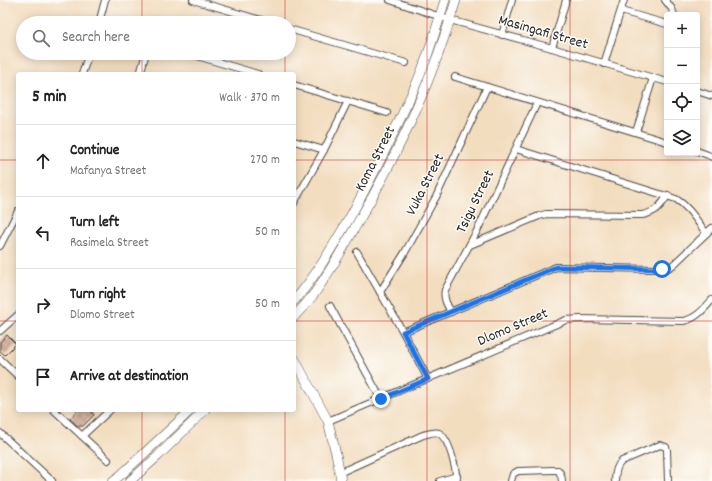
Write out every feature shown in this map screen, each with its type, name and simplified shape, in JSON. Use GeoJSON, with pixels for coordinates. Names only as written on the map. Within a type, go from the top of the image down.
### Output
{"type":"FeatureCollection","features":[{"type":"Feature","properties":{"kind":"main road","name":"Koma Street"},"geometry":{"type":"LineString","coordinates":[[296,298],[323,262],[371,179],[391,140],[419,76],[445,0]]}},
{"type":"Feature","properties":{"kind":"main road","name":"Koma Street"},"geometry":{"type":"LineString","coordinates":[[296,315],[313,295],[375,193],[427,85],[456,0]]}},
{"type":"Feature","properties":{"kind":"main road"},"geometry":{"type":"LineString","coordinates":[[296,362],[328,421],[340,477]]}},
{"type":"Feature","properties":{"kind":"main road"},"geometry":{"type":"LineString","coordinates":[[113,481],[189,412]]}},
{"type":"Feature","properties":{"kind":"main road"},"geometry":{"type":"LineString","coordinates":[[130,481],[203,412]]}},
{"type":"Feature","properties":{"kind":"street"},"geometry":{"type":"LineString","coordinates":[[101,16],[105,0]]}},
{"type":"Feature","properties":{"kind":"street"},"geometry":{"type":"LineString","coordinates":[[193,0],[247,16]]}},
{"type":"Feature","properties":{"kind":"street","name":"Masingafi Street"},"geometry":{"type":"LineString","coordinates":[[390,0],[450,20],[664,81]]}},
{"type":"Feature","properties":{"kind":"street"},"geometry":{"type":"LineString","coordinates":[[502,35],[512,0]]}},
{"type":"Feature","properties":{"kind":"street"},"geometry":{"type":"LineString","coordinates":[[552,48],[566,0]]}},
{"type":"Feature","properties":{"kind":"street"},"geometry":{"type":"LineString","coordinates":[[604,64],[624,0]]}},
{"type":"Feature","properties":{"kind":"street"},"geometry":{"type":"LineString","coordinates":[[665,0],[673,12]]}},
{"type":"Feature","properties":{"kind":"street"},"geometry":{"type":"LineString","coordinates":[[621,11],[664,23]]}},
{"type":"Feature","properties":{"kind":"street"},"geometry":{"type":"LineString","coordinates":[[296,30],[406,64]]}},
{"type":"Feature","properties":{"kind":"street"},"geometry":{"type":"LineString","coordinates":[[83,72],[87,60]]}},
{"type":"Feature","properties":{"kind":"street"},"geometry":{"type":"LineString","coordinates":[[141,72],[144,60]]}},
{"type":"Feature","properties":{"kind":"street"},"geometry":{"type":"LineString","coordinates":[[211,60],[251,72]]}},
{"type":"Feature","properties":{"kind":"street"},"geometry":{"type":"LineString","coordinates":[[455,77],[664,141]]}},
{"type":"Feature","properties":{"kind":"street"},"geometry":{"type":"LineString","coordinates":[[636,132],[653,78]]}},
{"type":"Feature","properties":{"kind":"street"},"geometry":{"type":"LineString","coordinates":[[296,86],[386,113]]}},
{"type":"Feature","properties":{"kind":"street","name":"Vuka Street"},"geometry":{"type":"LineString","coordinates":[[380,292],[404,254],[436,197],[486,87]]}},
{"type":"Feature","properties":{"kind":"street"},"geometry":{"type":"LineString","coordinates":[[700,92],[712,96]]}},
{"type":"Feature","properties":{"kind":"street"},"geometry":{"type":"LineString","coordinates":[[296,195],[324,150],[348,101]]}},
{"type":"Feature","properties":{"kind":"street","name":"Tsigu Street"},"geometry":{"type":"LineString","coordinates":[[451,312],[444,299],[445,290],[478,229],[537,103]]}},
{"type":"Feature","properties":{"kind":"street"},"geometry":{"type":"LineString","coordinates":[[296,142],[324,150]]}},
{"type":"Feature","properties":{"kind":"street"},"geometry":{"type":"LineString","coordinates":[[516,149],[668,195],[684,204],[706,233]]}},
{"type":"Feature","properties":{"kind":"street"},"geometry":{"type":"LineString","coordinates":[[700,152],[712,158]]}},
{"type":"Feature","properties":{"kind":"street"},"geometry":{"type":"LineString","coordinates":[[470,245],[546,214],[648,214],[656,211],[668,195]]}},
{"type":"Feature","properties":{"kind":"street"},"geometry":{"type":"LineString","coordinates":[[0,246],[16,215]]}},
{"type":"Feature","properties":{"kind":"street"},"geometry":{"type":"LineString","coordinates":[[403,332],[556,267],[668,268],[680,260],[712,228]]}},
{"type":"Feature","properties":{"kind":"street"},"geometry":{"type":"LineString","coordinates":[[357,252],[428,379]]}},
{"type":"Feature","properties":{"kind":"street","name":"Dlomo Street"},"geometry":{"type":"LineString","coordinates":[[328,421],[566,320],[688,321],[695,317],[712,300]]}},
{"type":"Feature","properties":{"kind":"street"},"geometry":{"type":"LineString","coordinates":[[330,306],[381,399]]}},
{"type":"Feature","properties":{"kind":"street"},"geometry":{"type":"LineString","coordinates":[[0,331],[16,317]]}},
{"type":"Feature","properties":{"kind":"street"},"geometry":{"type":"LineString","coordinates":[[0,359],[16,374]]}},
{"type":"Feature","properties":{"kind":"street"},"geometry":{"type":"LineString","coordinates":[[56,412],[108,460]]}},
{"type":"Feature","properties":{"kind":"street"},"geometry":{"type":"LineString","coordinates":[[82,436],[108,412]]}},
{"type":"Feature","properties":{"kind":"street"},"geometry":{"type":"LineString","coordinates":[[0,433],[52,481]]}},
{"type":"Feature","properties":{"kind":"street"},"geometry":{"type":"LineString","coordinates":[[340,477],[423,435],[437,433],[443,437],[448,446],[454,461],[457,478],[440,481]]}},
{"type":"Feature","properties":{"kind":"street"},"geometry":{"type":"LineString","coordinates":[[615,481],[617,466],[622,461],[660,444],[666,447],[667,450],[668,481]]}},
{"type":"Feature","properties":{"kind":"street"},"geometry":{"type":"LineString","coordinates":[[511,481],[513,474],[518,471],[558,470],[562,475],[562,481]]}},
{"type":"Feature","properties":{"kind":"building"},"geometry":{"type":"Polygon","coordinates":[[[7,335],[16,344],[5,355],[0,351],[0,342],[7,335]]]}},
{"type":"Feature","properties":{"kind":"building"},"geometry":{"type":"Polygon","coordinates":[[[76,412],[92,412],[94,415],[83,426],[78,426],[70,419],[76,412]]]}},
{"type":"Feature","properties":{"kind":"route"},"geometry":{"type":"LineString","coordinates":[[381,399],[428,379],[403,332],[556,267],[662,269]]}}]}
